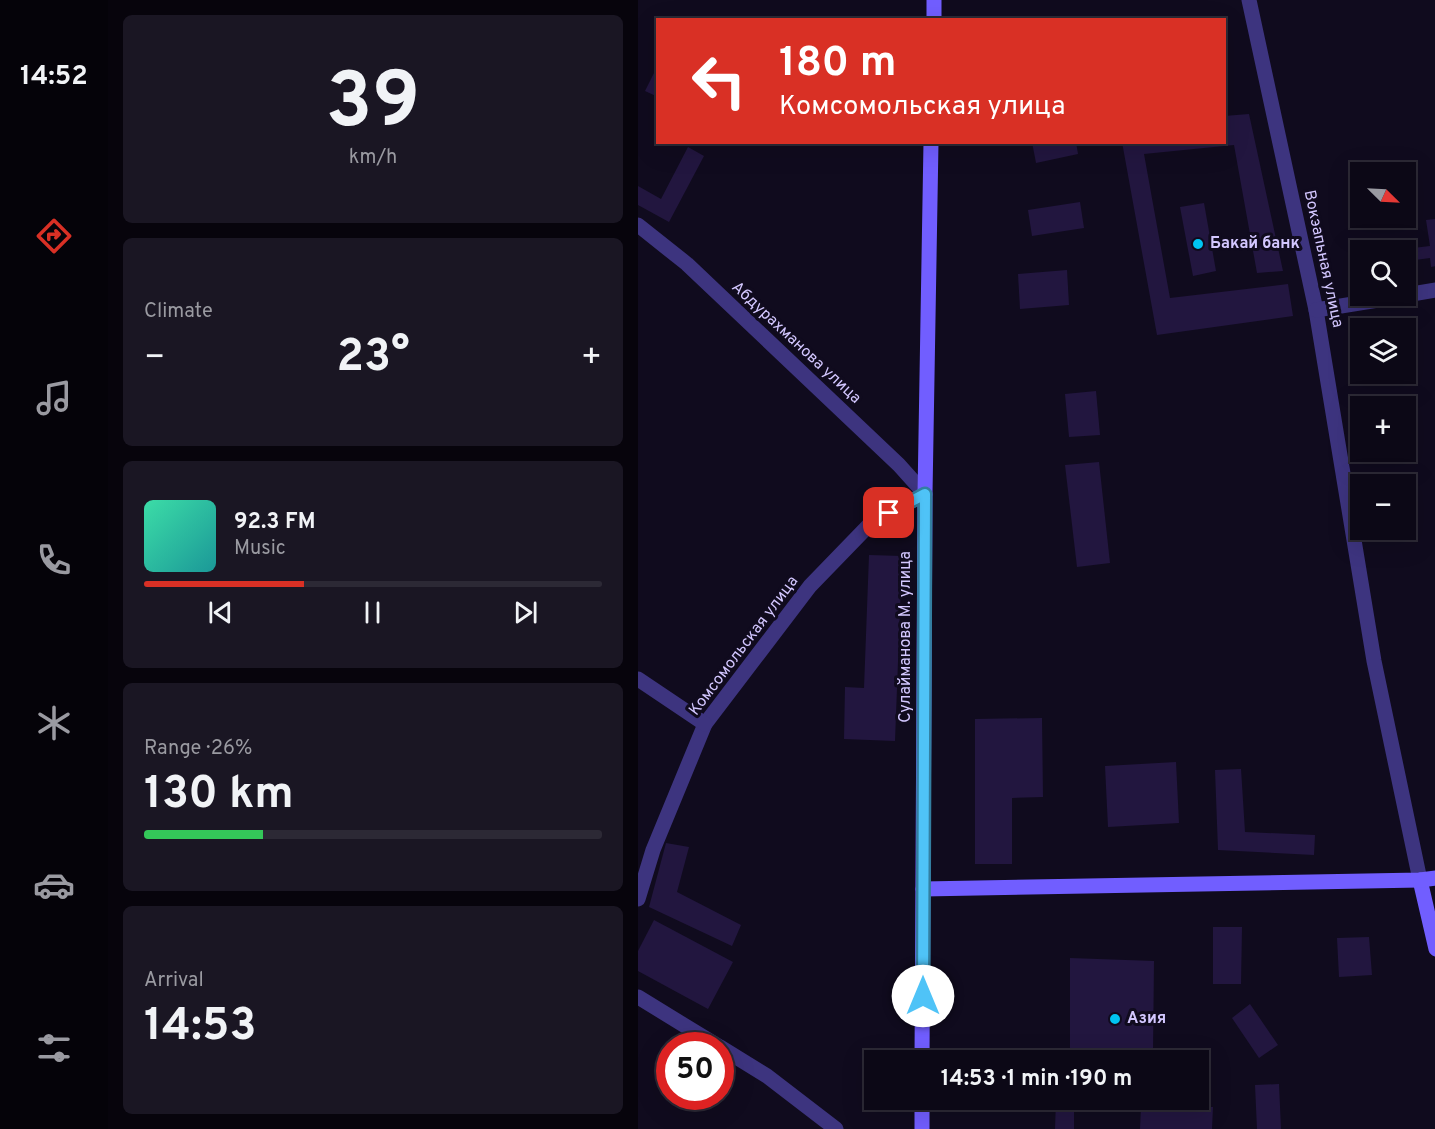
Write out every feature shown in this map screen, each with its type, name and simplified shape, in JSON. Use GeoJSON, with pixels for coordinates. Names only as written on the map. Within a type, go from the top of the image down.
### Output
{"type":"FeatureCollection","features":[{"type":"Feature","properties":{"kind":"main road"},"geometry":{"type":"LineString","coordinates":[[934,0],[934,18]]}},
{"type":"Feature","properties":{"kind":"main road","name":"Сулайманова М. улица"},"geometry":{"type":"LineString","coordinates":[[922,1050],[925,494],[931,144]]}},
{"type":"Feature","properties":{"kind":"main road"},"geometry":{"type":"LineString","coordinates":[[923,889],[1436,878]]}},
{"type":"Feature","properties":{"kind":"main road"},"geometry":{"type":"LineString","coordinates":[[1420,880],[1436,883]]}},
{"type":"Feature","properties":{"kind":"main road"},"geometry":{"type":"LineString","coordinates":[[1420,880],[1436,949]]}},
{"type":"Feature","properties":{"kind":"main road"},"geometry":{"type":"LineString","coordinates":[[922,1110],[922,1129]]}},
{"type":"Feature","properties":{"kind":"street","name":"Вокэапьная улица"},"geometry":{"type":"LineString","coordinates":[[1249,0],[1316,310],[1374,661],[1420,880]]}},
{"type":"Feature","properties":{"kind":"street","name":"Абдурахманова улица"},"geometry":{"type":"LineString","coordinates":[[638,225],[687,264],[899,465],[925,494]]}},
{"type":"Feature","properties":{"kind":"street"},"geometry":{"type":"LineString","coordinates":[[1416,293],[1436,290]]}},
{"type":"Feature","properties":{"kind":"street"},"geometry":{"type":"LineString","coordinates":[[1316,310],[1350,304]]}},
{"type":"Feature","properties":{"kind":"street","name":"Комсомольская улица"},"geometry":{"type":"LineString","coordinates":[[638,899],[653,850],[705,724],[810,586],[872,522],[925,494]]}},
{"type":"Feature","properties":{"kind":"street"},"geometry":{"type":"LineString","coordinates":[[638,679],[705,724]]}},
{"type":"Feature","properties":{"kind":"street"},"geometry":{"type":"LineString","coordinates":[[638,997],[696,1032]]}},
{"type":"Feature","properties":{"kind":"street"},"geometry":{"type":"LineString","coordinates":[[734,1055],[767,1076],[836,1129]]}},
{"type":"Feature","properties":{"kind":"building"},"geometry":{"type":"Polygon","coordinates":[[[656,69],[656,96],[645,91],[656,69]]]}},
{"type":"Feature","properties":{"kind":"building"},"geometry":{"type":"Polygon","coordinates":[[[1249,114],[1283,271],[1257,273],[1234,145],[1144,154],[1170,298],[1288,284],[1293,316],[1157,335],[1122,144],[1226,144],[1226,116],[1249,114]]]}},
{"type":"Feature","properties":{"kind":"building"},"geometry":{"type":"Polygon","coordinates":[[[1032,144],[1076,144],[1078,154],[1036,163],[1032,144]]]}},
{"type":"Feature","properties":{"kind":"building"},"geometry":{"type":"Polygon","coordinates":[[[688,147],[704,156],[669,222],[638,205],[638,186],[661,199],[688,147]]]}},
{"type":"Feature","properties":{"kind":"building"},"geometry":{"type":"Polygon","coordinates":[[[1080,202],[1084,228],[1032,236],[1028,210],[1080,202]]]}},
{"type":"Feature","properties":{"kind":"building"},"geometry":{"type":"Polygon","coordinates":[[[1204,203],[1216,271],[1193,276],[1180,207],[1204,203]]]}},
{"type":"Feature","properties":{"kind":"building"},"geometry":{"type":"Polygon","coordinates":[[[1436,219],[1436,266],[1431,267],[1430,258],[1416,260],[1416,248],[1430,246],[1426,220],[1436,219]]]}},
{"type":"Feature","properties":{"kind":"building"},"geometry":{"type":"Polygon","coordinates":[[[1067,270],[1069,305],[1020,309],[1018,274],[1067,270]]]}},
{"type":"Feature","properties":{"kind":"building"},"geometry":{"type":"Polygon","coordinates":[[[1096,391],[1100,435],[1069,437],[1065,394],[1096,391]]]}},
{"type":"Feature","properties":{"kind":"building"},"geometry":{"type":"Polygon","coordinates":[[[1099,462],[1110,563],[1077,567],[1065,465],[1099,462]]]}},
{"type":"Feature","properties":{"kind":"building"},"geometry":{"type":"Polygon","coordinates":[[[869,555],[902,556],[895,741],[844,739],[845,687],[864,688],[869,555]]]}},
{"type":"Feature","properties":{"kind":"building"},"geometry":{"type":"Polygon","coordinates":[[[1042,718],[1043,797],[1012,798],[1012,864],[975,864],[975,719],[1042,718]]]}},
{"type":"Feature","properties":{"kind":"building"},"geometry":{"type":"Polygon","coordinates":[[[1176,762],[1179,823],[1108,827],[1105,766],[1176,762]]]}},
{"type":"Feature","properties":{"kind":"building"},"geometry":{"type":"Polygon","coordinates":[[[1241,769],[1245,832],[1315,835],[1314,855],[1218,850],[1215,770],[1241,769]]]}},
{"type":"Feature","properties":{"kind":"building"},"geometry":{"type":"Polygon","coordinates":[[[666,843],[689,847],[677,892],[741,925],[732,946],[649,907],[666,843]]]}},
{"type":"Feature","properties":{"kind":"building"},"geometry":{"type":"Polygon","coordinates":[[[654,920],[733,962],[708,1009],[638,971],[638,951],[654,920]]]}},
{"type":"Feature","properties":{"kind":"building"},"geometry":{"type":"Polygon","coordinates":[[[1213,927],[1242,927],[1241,984],[1213,984],[1213,927]]]}},
{"type":"Feature","properties":{"kind":"building"},"geometry":{"type":"Polygon","coordinates":[[[1369,937],[1372,975],[1339,977],[1337,938],[1369,937]]]}},
{"type":"Feature","properties":{"kind":"building"},"geometry":{"type":"Polygon","coordinates":[[[1070,958],[1154,961],[1153,1050],[1070,1050],[1070,958]]]}},
{"type":"Feature","properties":{"kind":"building"},"geometry":{"type":"Polygon","coordinates":[[[1250,1004],[1278,1045],[1259,1058],[1232,1018],[1250,1004]]]}},
{"type":"Feature","properties":{"kind":"building"},"geometry":{"type":"Polygon","coordinates":[[[1279,1084],[1281,1129],[1257,1129],[1255,1085],[1279,1084]]]}},
{"type":"Feature","properties":{"kind":"building"},"geometry":{"type":"Polygon","coordinates":[[[1209,1107],[1213,1107],[1212,1129],[1140,1129],[1141,1110],[1209,1110],[1209,1107]]]}},
{"type":"Feature","properties":{"kind":"building"},"geometry":{"type":"Polygon","coordinates":[[[1056,1110],[1074,1110],[1074,1129],[1055,1129],[1056,1110]]]}},
{"type":"Feature","properties":{"kind":"place","name":"Бакай банк"},"geometry":{"type":"Point","coordinates":[1198,244]}},
{"type":"Feature","properties":{"kind":"place","name":"Азия"},"geometry":{"type":"Point","coordinates":[1115,1019]}},
{"type":"Feature","properties":{"kind":"route"},"geometry":{"type":"LineString","coordinates":[[889,513],[925,494],[923,996]]}}]}
